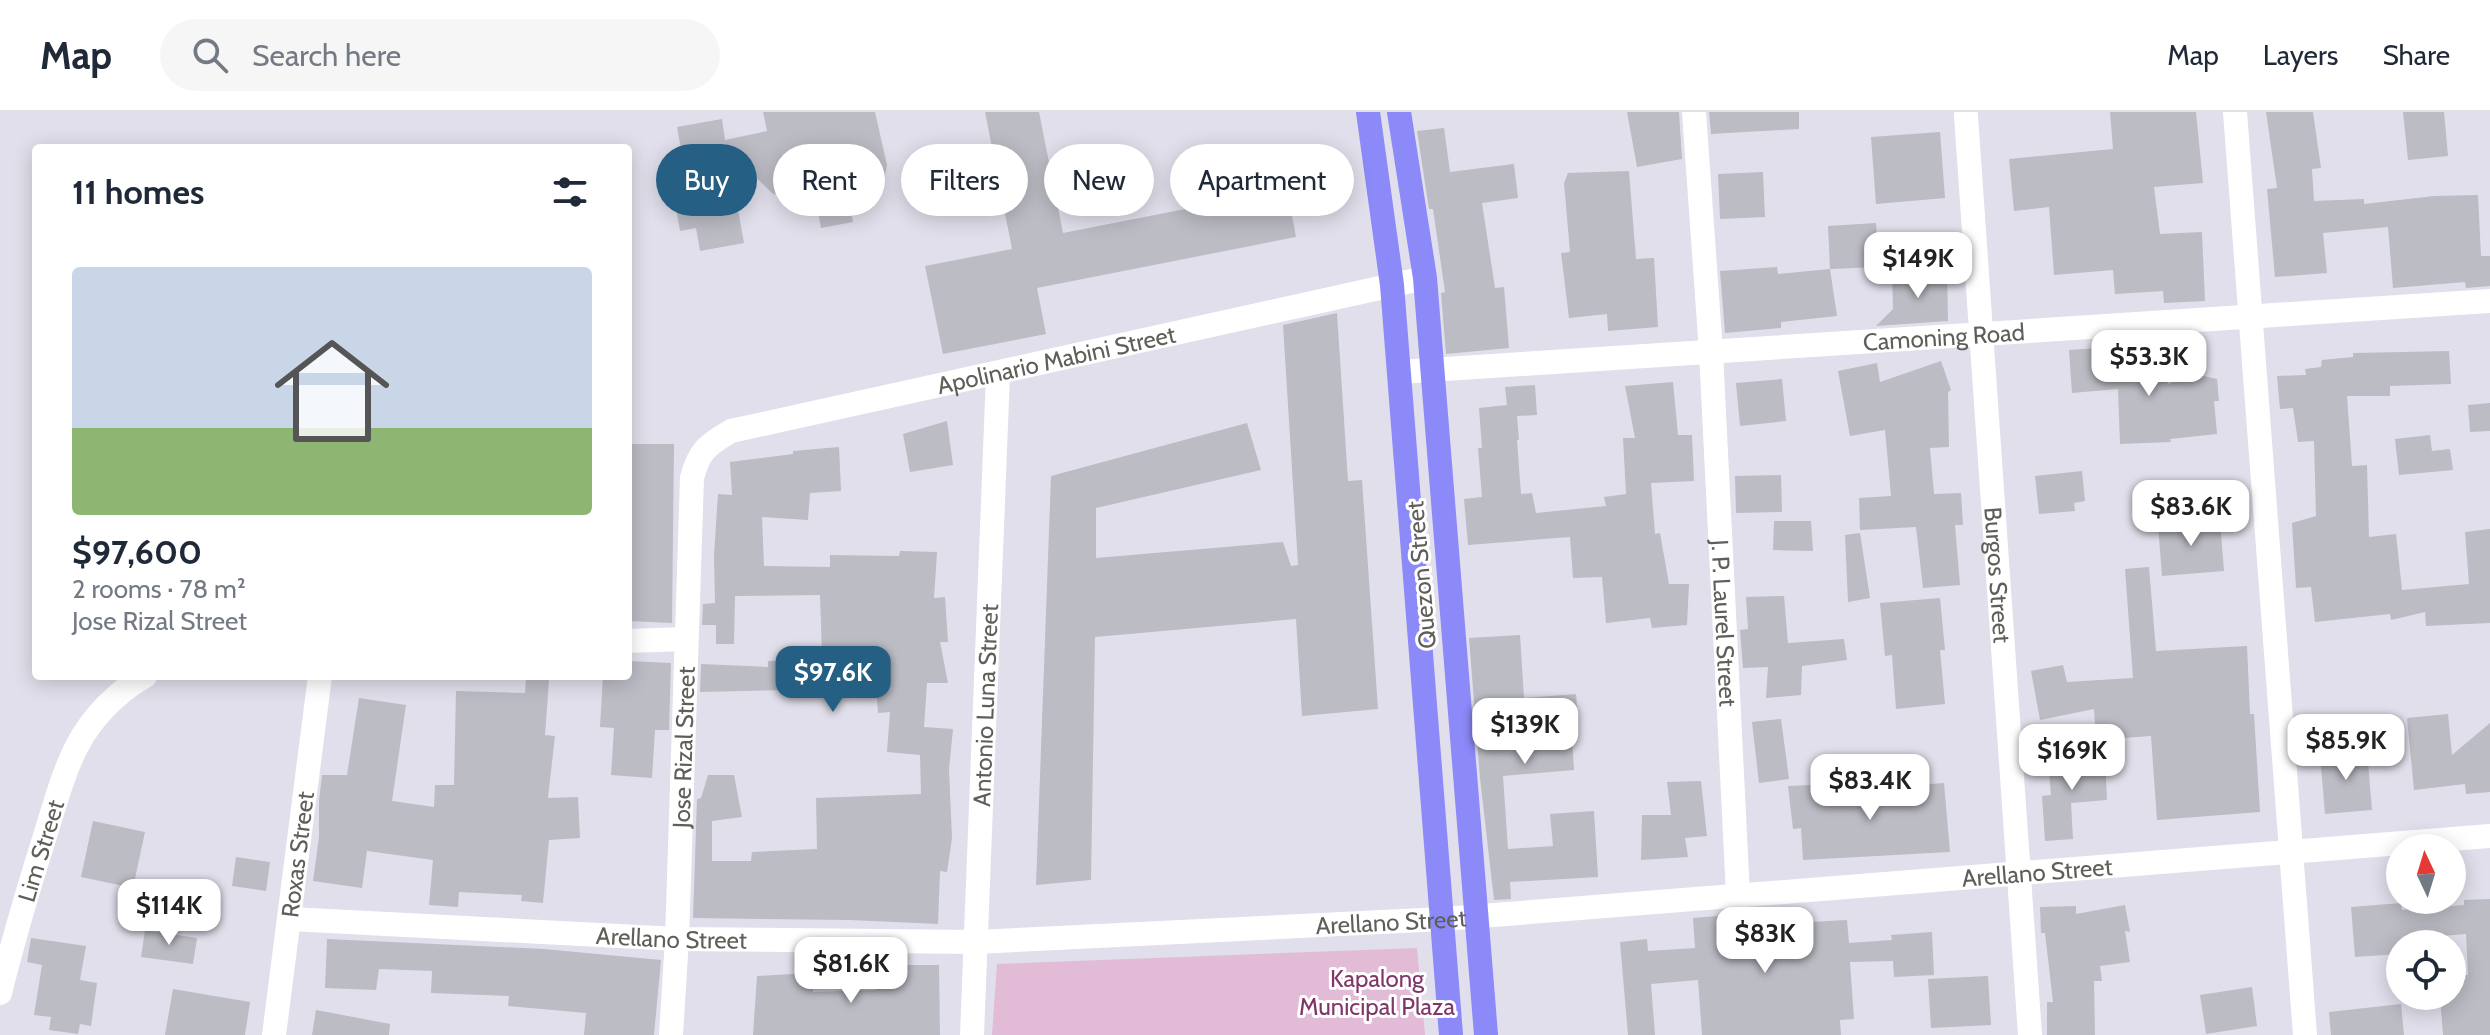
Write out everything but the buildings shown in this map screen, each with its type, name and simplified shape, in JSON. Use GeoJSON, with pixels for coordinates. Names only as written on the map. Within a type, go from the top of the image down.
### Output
{"type":"FeatureCollection","features":[{"type":"Feature","properties":{"kind":"highway","name":"Quezon Street"},"geometry":{"type":"LineString","coordinates":[[1368,112],[1392,285],[1451,1035]]}},
{"type":"Feature","properties":{"kind":"highway","name":"Quezon Street"},"geometry":{"type":"LineString","coordinates":[[1399,112],[1425,278],[1486,1035]]}},
{"type":"Feature","properties":{"kind":"street","name":"J. P. Laurel Street"},"geometry":{"type":"LineString","coordinates":[[1694,112],[1711,352],[1738,895]]}},
{"type":"Feature","properties":{"kind":"street"},"geometry":{"type":"LineString","coordinates":[[2235,112],[2305,1035]]}},
{"type":"Feature","properties":{"kind":"street","name":"Burgos Street"},"geometry":{"type":"LineString","coordinates":[[1966,116],[2030,1035]]}},
{"type":"Feature","properties":{"kind":"street","name":"Apolinario Mabini Street"},"geometry":{"type":"LineString","coordinates":[[696,459],[709,444],[731,431],[1425,278]]}},
{"type":"Feature","properties":{"kind":"street","name":"Camoning Road"},"geometry":{"type":"LineString","coordinates":[[1399,372],[2490,301]]}},
{"type":"Feature","properties":{"kind":"street","name":"Antonio Luna Street"},"geometry":{"type":"LineString","coordinates":[[972,1035],[998,374]]}},
{"type":"Feature","properties":{"kind":"street","name":"Jose Rizal Street"},"geometry":{"type":"LineString","coordinates":[[671,1035],[677,939],[685,639],[692,478],[696,459]]}},
{"type":"Feature","properties":{"kind":"street"},"geometry":{"type":"LineString","coordinates":[[632,641],[685,639]]}},
{"type":"Feature","properties":{"kind":"street","name":"Lim Street"},"geometry":{"type":"LineString","coordinates":[[0,993],[61,783],[78,744],[99,714],[124,688],[138,680]]}},
{"type":"Feature","properties":{"kind":"street","name":"Roxas Street"},"geometry":{"type":"LineString","coordinates":[[274,1035],[320,680]]}},
{"type":"Feature","properties":{"kind":"street","name":"Arellano Street"},"geometry":{"type":"LineString","coordinates":[[290,919],[677,939],[976,942],[1443,919],[2490,836]]}},
{"type":"Feature","properties":{"kind":"green space","name":"Kapalong Municipal Plaza"},"geometry":{"type":"Polygon","coordinates":[[[1417,948],[1425,1035],[992,1035],[997,964],[1417,948]]]}}]}
